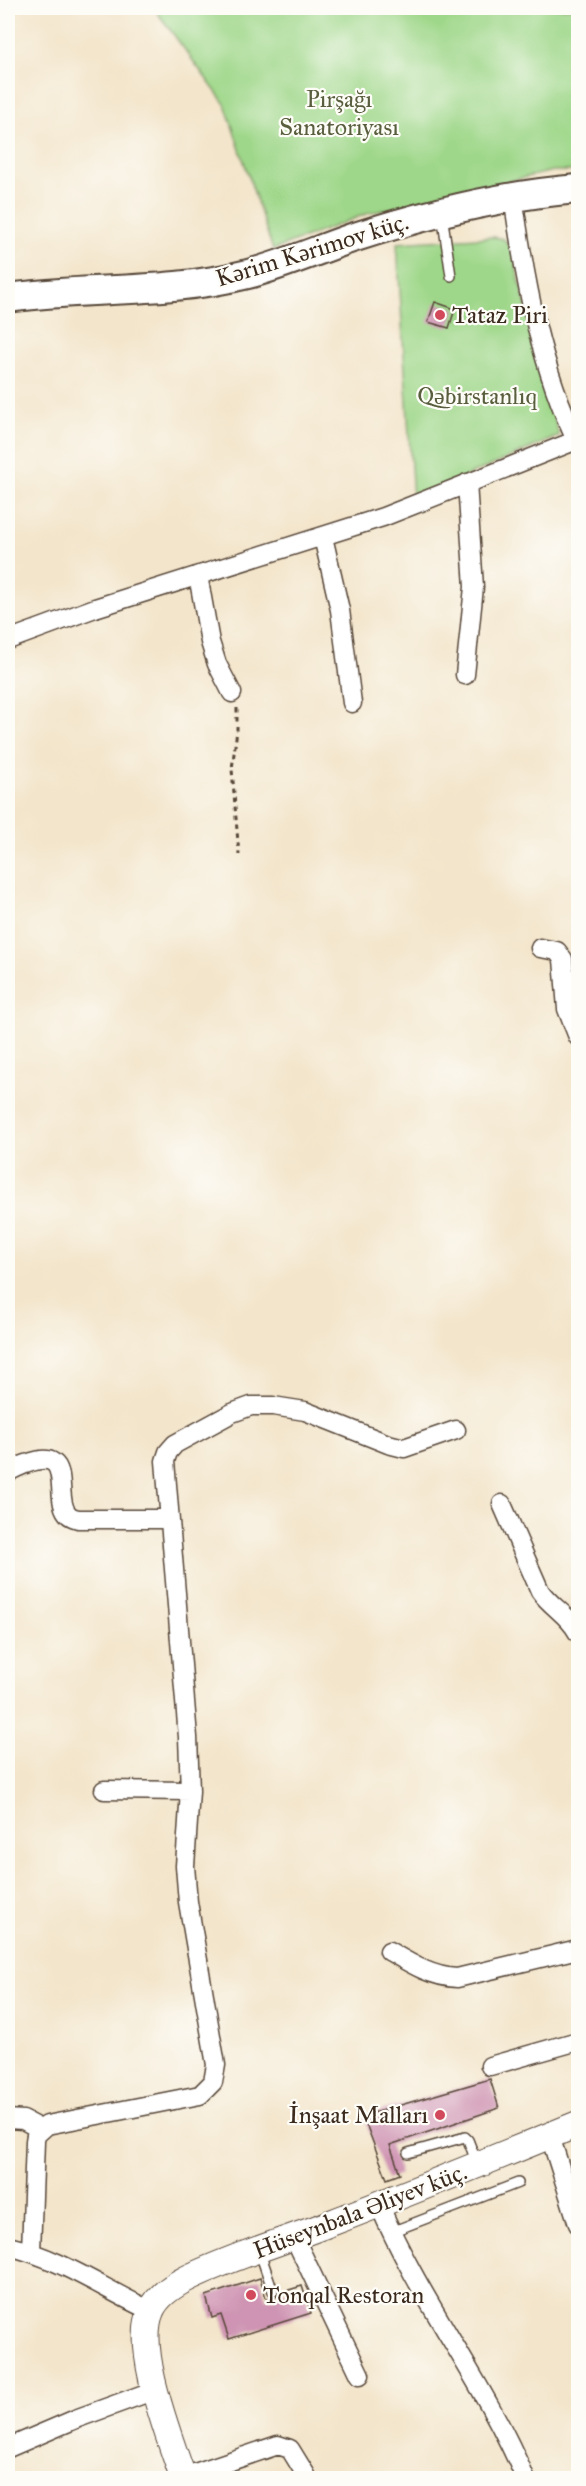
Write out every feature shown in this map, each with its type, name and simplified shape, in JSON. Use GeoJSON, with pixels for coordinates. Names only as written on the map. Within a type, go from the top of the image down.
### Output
{"type":"FeatureCollection","features":[{"type":"Feature","properties":{"kind":"main road","name":"Kərim Kərimov küç."},"geometry":{"type":"LineString","coordinates":[[8,298],[210,282],[249,274],[348,239],[442,212],[513,196],[579,189]]}},
{"type":"Feature","properties":{"kind":"street"},"geometry":{"type":"LineString","coordinates":[[8,640],[95,608],[322,537],[434,498],[467,483],[578,442],[556,392],[535,317],[525,277],[513,196]]}},
{"type":"Feature","properties":{"kind":"street"},"geometry":{"type":"LineString","coordinates":[[465,675],[474,587],[467,483]]}},
{"type":"Feature","properties":{"kind":"street"},"geometry":{"type":"LineString","coordinates":[[322,537],[340,610],[352,703]]}},
{"type":"Feature","properties":{"kind":"street"},"geometry":{"type":"LineString","coordinates":[[198,575],[210,642],[217,664],[232,693]]}},
{"type":"Feature","properties":{"kind":"street"},"geometry":{"type":"LineString","coordinates":[[540,948],[557,951],[563,959],[567,1009],[579,1037]]}},
{"type":"Feature","properties":{"kind":"street"},"geometry":{"type":"LineString","coordinates":[[31,2251],[34,2141],[40,2129],[47,2125],[200,2094],[213,2082],[216,2065],[188,1902],[185,1866],[190,1791],[188,1737],[169,1519],[165,1461],[168,1452],[175,1444],[232,1413],[251,1407],[273,1406],[304,1411],[388,1444],[404,1448],[456,1430]]}},
{"type":"Feature","properties":{"kind":"street"},"geometry":{"type":"LineString","coordinates":[[8,1472],[31,1462],[53,1463],[60,1471],[64,1507],[69,1515],[78,1519],[169,1519]]}},
{"type":"Feature","properties":{"kind":"street"},"geometry":{"type":"LineString","coordinates":[[502,1504],[540,1591],[546,1599],[566,1614],[579,1633]]}},
{"type":"Feature","properties":{"kind":"street"},"geometry":{"type":"LineString","coordinates":[[104,1790],[190,1791]]}},
{"type":"Feature","properties":{"kind":"street"},"geometry":{"type":"LineString","coordinates":[[389,1951],[442,1978],[457,1978],[579,1949]]}},
{"type":"Feature","properties":{"kind":"street"},"geometry":{"type":"LineString","coordinates":[[490,2066],[579,2041]]}},
{"type":"Feature","properties":{"kind":"street"},"geometry":{"type":"LineString","coordinates":[[8,2119],[22,2120],[40,2129]]}},
{"type":"Feature","properties":{"kind":"street","name":"Hüseynbala Əliyev küç."},"geometry":{"type":"LineString","coordinates":[[151,2311],[158,2299],[187,2278],[579,2124]]}},
{"type":"Feature","properties":{"kind":"street"},"geometry":{"type":"LineString","coordinates":[[550,2136],[579,2224]]}},
{"type":"Feature","properties":{"kind":"street"},"geometry":{"type":"LineString","coordinates":[[379,2204],[391,2232],[491,2408],[525,2478]]}},
{"type":"Feature","properties":{"kind":"street"},"geometry":{"type":"LineString","coordinates":[[294,2237],[360,2375]]}},
{"type":"Feature","properties":{"kind":"street"},"geometry":{"type":"LineString","coordinates":[[8,2246],[31,2251],[67,2265],[151,2311],[147,2346],[155,2390],[183,2478],[278,2445],[290,2449],[306,2475]]}},
{"type":"Feature","properties":{"kind":"street"},"geometry":{"type":"LineString","coordinates":[[8,2448],[78,2418],[155,2390]]}},
{"type":"Feature","properties":{"kind":"lane"},"geometry":{"type":"LineString","coordinates":[[442,212],[451,276]]}},
{"type":"Feature","properties":{"kind":"lane"},"geometry":{"type":"LineString","coordinates":[[408,2153],[465,2137],[478,2165]]}},
{"type":"Feature","properties":{"kind":"lane"},"geometry":{"type":"LineString","coordinates":[[391,2232],[518,2183]]}},
{"type":"Feature","properties":{"kind":"lane"},"geometry":{"type":"LineString","coordinates":[[259,2250],[273,2291]]}},
{"type":"Feature","properties":{"kind":"path"},"geometry":{"type":"LineString","coordinates":[[232,693],[237,708],[232,769],[239,855]]}},
{"type":"Feature","properties":{"kind":"green space","name":"Pirşağı Sanatoriyası"},"geometry":{"type":"Polygon","coordinates":[[[154,8],[578,8],[578,171],[553,171],[366,214],[273,250],[225,104],[154,8]]]}},
{"type":"Feature","properties":{"kind":"green space","name":"Qəbirstanlıq"},"geometry":{"type":"Polygon","coordinates":[[[494,237],[504,239],[512,251],[559,436],[413,499],[397,243],[494,237]]]}},
{"type":"Feature","properties":{"kind":"building"},"geometry":{"type":"Polygon","coordinates":[[[435,302],[455,309],[449,328],[428,322],[435,302]]]}},
{"type":"Feature","properties":{"kind":"building"},"geometry":{"type":"Polygon","coordinates":[[[490,2079],[499,2108],[390,2145],[400,2174],[387,2179],[363,2116],[490,2079]]]}},
{"type":"Feature","properties":{"kind":"building"},"geometry":{"type":"Polygon","coordinates":[[[260,2278],[266,2298],[275,2298],[279,2293],[302,2286],[311,2313],[229,2339],[221,2315],[212,2318],[206,2296],[260,2278]]]}},
{"type":"Feature","properties":{"kind":"place","name":"Tataz Piri"},"geometry":{"type":"Point","coordinates":[440,315]}},
{"type":"Feature","properties":{"kind":"place","name":"İnşaat Malları"},"geometry":{"type":"Point","coordinates":[440,2115]}},
{"type":"Feature","properties":{"kind":"place","name":"Tonqal Restoran"},"geometry":{"type":"Point","coordinates":[251,2295]}}]}
